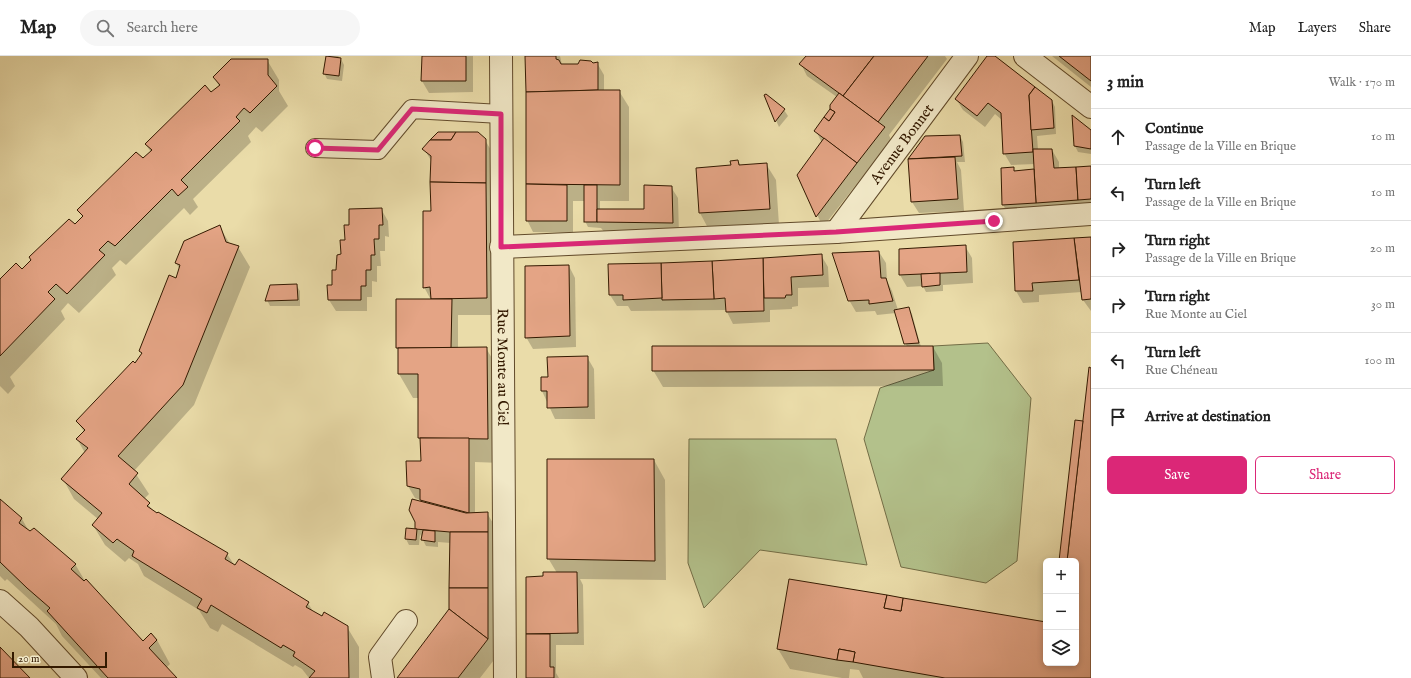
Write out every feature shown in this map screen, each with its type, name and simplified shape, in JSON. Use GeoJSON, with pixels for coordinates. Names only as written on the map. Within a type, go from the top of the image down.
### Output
{"type":"FeatureCollection","features":[{"type":"Feature","properties":{"kind":"street","name":"Rue Monte au Ciel"},"geometry":{"type":"LineString","coordinates":[[501,56],[501,247],[505,678]]}},
{"type":"Feature","properties":{"kind":"street","name":"Avenue Bonnet"},"geometry":{"type":"LineString","coordinates":[[836,232],[967,56]]}},
{"type":"Feature","properties":{"kind":"street"},"geometry":{"type":"LineString","coordinates":[[1026,56],[1091,107]]}},
{"type":"Feature","properties":{"kind":"street"},"geometry":{"type":"LineString","coordinates":[[501,247],[836,232],[1091,214]]}},
{"type":"Feature","properties":{"kind":"street"},"geometry":{"type":"LineString","coordinates":[[0,601],[29,627],[76,678]]}},
{"type":"Feature","properties":{"kind":"street"},"geometry":{"type":"LineString","coordinates":[[383,678],[380,657],[406,621]]}},
{"type":"Feature","properties":{"kind":"lane"},"geometry":{"type":"LineString","coordinates":[[315,148],[378,150],[412,109],[501,114]]}},
{"type":"Feature","properties":{"kind":"green space"},"geometry":{"type":"Polygon","coordinates":[[[988,343],[1031,398],[1017,561],[986,583],[901,567],[864,439],[880,388],[934,370],[933,346],[988,343]]]}},
{"type":"Feature","properties":{"kind":"green space"},"geometry":{"type":"Polygon","coordinates":[[[689,439],[836,439],[867,565],[760,550],[704,608],[688,563],[689,439]]]}},
{"type":"Feature","properties":{"kind":"building"},"geometry":{"type":"Polygon","coordinates":[[[326,56],[341,58],[339,76],[323,74],[326,56]]]}},
{"type":"Feature","properties":{"kind":"building"},"geometry":{"type":"Polygon","coordinates":[[[422,56],[466,56],[466,81],[421,81],[422,56]]]}},
{"type":"Feature","properties":{"kind":"building"},"geometry":{"type":"Polygon","coordinates":[[[525,56],[556,56],[556,59],[559,60],[561,64],[578,64],[580,60],[591,61],[593,63],[598,62],[598,90],[526,92],[525,56]]]}},
{"type":"Feature","properties":{"kind":"building"},"geometry":{"type":"Polygon","coordinates":[[[806,56],[874,56],[843,96],[799,64],[806,56]]]}},
{"type":"Feature","properties":{"kind":"building"},"geometry":{"type":"Polygon","coordinates":[[[874,56],[928,56],[878,122],[843,96],[874,56]]]}},
{"type":"Feature","properties":{"kind":"building"},"geometry":{"type":"Polygon","coordinates":[[[987,56],[995,56],[1035,87],[1029,95],[1033,152],[1003,154],[1001,113],[988,103],[977,116],[955,99],[987,56]]]}},
{"type":"Feature","properties":{"kind":"building"},"geometry":{"type":"Polygon","coordinates":[[[1059,56],[1091,56],[1091,81],[1059,56]]]}},
{"type":"Feature","properties":{"kind":"building"},"geometry":{"type":"Polygon","coordinates":[[[231,59],[268,59],[268,75],[277,86],[250,113],[244,108],[236,117],[240,121],[181,180],[188,187],[178,196],[172,189],[115,246],[108,241],[99,250],[105,255],[67,294],[56,284],[48,292],[55,299],[0,356],[0,279],[16,263],[22,269],[31,260],[29,257],[69,219],[75,224],[83,216],[77,210],[136,152],[143,158],[152,150],[145,144],[205,85],[211,92],[220,85],[213,77],[231,59]]]}},
{"type":"Feature","properties":{"kind":"building"},"geometry":{"type":"Polygon","coordinates":[[[1035,87],[1052,100],[1054,128],[1031,130],[1029,95],[1035,87]]]}},
{"type":"Feature","properties":{"kind":"building"},"geometry":{"type":"Polygon","coordinates":[[[620,90],[620,185],[526,184],[526,92],[620,90]]]}},
{"type":"Feature","properties":{"kind":"building"},"geometry":{"type":"Polygon","coordinates":[[[839,93],[885,127],[857,163],[814,131],[824,117],[829,121],[835,112],[830,109],[830,105],[839,93]]]}},
{"type":"Feature","properties":{"kind":"building"},"geometry":{"type":"Polygon","coordinates":[[[766,94],[785,109],[775,122],[764,95],[766,94]]]}},
{"type":"Feature","properties":{"kind":"building"},"geometry":{"type":"Polygon","coordinates":[[[830,109],[835,112],[829,121],[824,117],[830,109]]]}},
{"type":"Feature","properties":{"kind":"building"},"geometry":{"type":"Polygon","coordinates":[[[1072,115],[1091,130],[1091,149],[1074,146],[1072,115]]]}},
{"type":"Feature","properties":{"kind":"building"},"geometry":{"type":"Polygon","coordinates":[[[438,132],[456,132],[451,140],[430,140],[438,132]]]}},
{"type":"Feature","properties":{"kind":"building"},"geometry":{"type":"Polygon","coordinates":[[[456,132],[478,132],[486,139],[486,183],[430,182],[431,156],[422,149],[430,140],[451,140],[456,132]]]}},
{"type":"Feature","properties":{"kind":"building"},"geometry":{"type":"Polygon","coordinates":[[[960,135],[962,156],[908,159],[925,136],[960,135]]]}},
{"type":"Feature","properties":{"kind":"building"},"geometry":{"type":"Polygon","coordinates":[[[824,138],[857,163],[816,217],[797,175],[824,138]]]}},
{"type":"Feature","properties":{"kind":"building"},"geometry":{"type":"Polygon","coordinates":[[[1033,149],[1052,149],[1054,168],[1076,167],[1078,200],[1036,203],[1033,149]]]}},
{"type":"Feature","properties":{"kind":"building"},"geometry":{"type":"Polygon","coordinates":[[[955,157],[958,199],[911,202],[908,159],[955,157]]]}},
{"type":"Feature","properties":{"kind":"building"},"geometry":{"type":"Polygon","coordinates":[[[738,160],[739,165],[767,163],[770,209],[699,213],[696,168],[731,165],[730,161],[738,160]]]}},
{"type":"Feature","properties":{"kind":"building"},"geometry":{"type":"Polygon","coordinates":[[[1091,166],[1091,199],[1078,200],[1076,167],[1091,166]]]}},
{"type":"Feature","properties":{"kind":"building"},"geometry":{"type":"Polygon","coordinates":[[[1014,167],[1014,171],[1034,169],[1036,203],[1002,205],[1001,168],[1014,167]]]}},
{"type":"Feature","properties":{"kind":"building"},"geometry":{"type":"Polygon","coordinates":[[[430,182],[486,183],[487,298],[431,299],[430,287],[423,288],[423,211],[431,211],[430,182]]]}},
{"type":"Feature","properties":{"kind":"building"},"geometry":{"type":"Polygon","coordinates":[[[526,184],[567,185],[567,221],[526,221],[526,184]]]}},
{"type":"Feature","properties":{"kind":"building"},"geometry":{"type":"Polygon","coordinates":[[[584,185],[597,185],[597,222],[584,222],[584,185]]]}},
{"type":"Feature","properties":{"kind":"building"},"geometry":{"type":"Polygon","coordinates":[[[644,185],[672,186],[673,223],[597,222],[597,209],[644,209],[644,185]]]}},
{"type":"Feature","properties":{"kind":"building"},"geometry":{"type":"Polygon","coordinates":[[[382,208],[383,225],[379,225],[379,239],[374,239],[375,255],[371,255],[371,270],[366,270],[366,286],[361,286],[361,300],[328,300],[327,285],[332,285],[332,270],[336,270],[337,255],[341,254],[340,240],[345,240],[344,225],[349,225],[349,209],[382,208]]]}},
{"type":"Feature","properties":{"kind":"building"},"geometry":{"type":"Polygon","coordinates":[[[220,225],[226,242],[239,246],[183,385],[118,456],[138,473],[129,484],[150,503],[147,506],[228,553],[225,559],[235,565],[239,559],[309,602],[306,607],[322,616],[324,612],[348,626],[349,678],[309,678],[315,671],[293,656],[295,652],[283,645],[281,648],[211,605],[207,613],[197,608],[202,599],[132,556],[134,551],[117,539],[113,543],[92,525],[102,513],[61,479],[88,448],[76,439],[85,430],[76,421],[133,361],[135,363],[142,353],[139,351],[169,275],[176,278],[180,265],[175,263],[184,241],[220,225]]]}},
{"type":"Feature","properties":{"kind":"building"},"geometry":{"type":"Polygon","coordinates":[[[1091,237],[1091,299],[1082,300],[1074,238],[1091,237]]]}},
{"type":"Feature","properties":{"kind":"building"},"geometry":{"type":"Polygon","coordinates":[[[1074,238],[1079,280],[1032,283],[1033,291],[1015,291],[1013,242],[1074,238]]]}},
{"type":"Feature","properties":{"kind":"building"},"geometry":{"type":"Polygon","coordinates":[[[966,245],[967,272],[899,275],[899,249],[966,245]]]}},
{"type":"Feature","properties":{"kind":"building"},"geometry":{"type":"Polygon","coordinates":[[[879,251],[881,278],[886,278],[893,301],[869,304],[869,300],[848,301],[832,253],[879,251]]]}},
{"type":"Feature","properties":{"kind":"building"},"geometry":{"type":"Polygon","coordinates":[[[822,254],[823,275],[791,277],[792,295],[786,295],[785,298],[764,298],[763,258],[822,254]]]}},
{"type":"Feature","properties":{"kind":"building"},"geometry":{"type":"Polygon","coordinates":[[[763,258],[764,311],[726,312],[725,298],[714,299],[712,261],[763,258]]]}},
{"type":"Feature","properties":{"kind":"building"},"geometry":{"type":"Polygon","coordinates":[[[712,261],[714,299],[662,300],[661,263],[712,261]]]}},
{"type":"Feature","properties":{"kind":"building"},"geometry":{"type":"Polygon","coordinates":[[[661,263],[662,298],[623,300],[623,295],[609,295],[608,264],[661,263]]]}},
{"type":"Feature","properties":{"kind":"building"},"geometry":{"type":"Polygon","coordinates":[[[569,265],[570,336],[525,338],[525,266],[569,265]]]}},
{"type":"Feature","properties":{"kind":"building"},"geometry":{"type":"Polygon","coordinates":[[[940,273],[940,285],[922,287],[921,274],[940,273]]]}},
{"type":"Feature","properties":{"kind":"building"},"geometry":{"type":"Polygon","coordinates":[[[297,284],[298,300],[265,301],[270,285],[297,284]]]}},
{"type":"Feature","properties":{"kind":"building"},"geometry":{"type":"Polygon","coordinates":[[[396,299],[452,299],[451,348],[396,348],[396,299]]]}},
{"type":"Feature","properties":{"kind":"building"},"geometry":{"type":"Polygon","coordinates":[[[909,307],[919,343],[904,344],[894,310],[909,307]]]}},
{"type":"Feature","properties":{"kind":"building"},"geometry":{"type":"Polygon","coordinates":[[[652,346],[933,346],[934,370],[652,371],[652,346]]]}},
{"type":"Feature","properties":{"kind":"building"},"geometry":{"type":"Polygon","coordinates":[[[487,347],[488,439],[418,438],[418,374],[398,374],[398,348],[487,347]]]}},
{"type":"Feature","properties":{"kind":"building"},"geometry":{"type":"Polygon","coordinates":[[[588,356],[588,407],[547,408],[547,391],[541,391],[541,377],[548,377],[547,357],[588,356]]]}},
{"type":"Feature","properties":{"kind":"building"},"geometry":{"type":"Polygon","coordinates":[[[1089,367],[1091,368],[1091,678],[945,678],[853,662],[855,652],[839,649],[837,660],[777,649],[789,579],[887,595],[884,608],[901,611],[903,598],[1043,621],[1043,666],[1079,666],[1079,558],[1067,558],[1089,367]]]}},
{"type":"Feature","properties":{"kind":"building"},"geometry":{"type":"Polygon","coordinates":[[[1075,420],[1083,421],[1067,558],[1059,558],[1075,420]]]}},
{"type":"Feature","properties":{"kind":"building"},"geometry":{"type":"Polygon","coordinates":[[[420,438],[469,438],[469,513],[420,500],[420,489],[407,486],[406,461],[421,461],[420,438]]]}},
{"type":"Feature","properties":{"kind":"building"},"geometry":{"type":"Polygon","coordinates":[[[547,459],[654,459],[655,561],[547,559],[547,459]]]}},
{"type":"Feature","properties":{"kind":"building"},"geometry":{"type":"Polygon","coordinates":[[[0,499],[22,518],[19,523],[30,531],[34,528],[76,564],[71,569],[84,581],[86,579],[143,641],[151,633],[157,640],[149,648],[177,678],[108,678],[47,611],[50,608],[0,562],[0,499]]]}},
{"type":"Feature","properties":{"kind":"building"},"geometry":{"type":"Polygon","coordinates":[[[412,499],[466,513],[488,512],[488,532],[450,532],[415,529],[415,522],[409,510],[412,499]]]}},
{"type":"Feature","properties":{"kind":"building"},"geometry":{"type":"Polygon","coordinates":[[[406,528],[417,529],[416,540],[405,539],[406,528]]]}},
{"type":"Feature","properties":{"kind":"building"},"geometry":{"type":"Polygon","coordinates":[[[423,530],[435,531],[435,542],[421,540],[423,530]]]}},
{"type":"Feature","properties":{"kind":"building"},"geometry":{"type":"Polygon","coordinates":[[[450,532],[488,532],[488,588],[449,588],[450,532]]]}},
{"type":"Feature","properties":{"kind":"building"},"geometry":{"type":"Polygon","coordinates":[[[543,572],[577,572],[578,633],[526,634],[526,577],[543,576],[543,572]]]}},
{"type":"Feature","properties":{"kind":"building"},"geometry":{"type":"Polygon","coordinates":[[[449,588],[488,588],[488,639],[449,609],[449,588]]]}},
{"type":"Feature","properties":{"kind":"building"},"geometry":{"type":"Polygon","coordinates":[[[887,595],[903,598],[901,611],[884,608],[887,595]]]}},
{"type":"Feature","properties":{"kind":"building"},"geometry":{"type":"Polygon","coordinates":[[[449,609],[488,639],[458,678],[397,678],[449,609]]]}},
{"type":"Feature","properties":{"kind":"building"},"geometry":{"type":"Polygon","coordinates":[[[526,634],[550,634],[550,667],[554,667],[554,678],[526,678],[526,634]]]}},
{"type":"Feature","properties":{"kind":"building"},"geometry":{"type":"Polygon","coordinates":[[[0,647],[30,678],[0,678],[0,647]]]}},
{"type":"Feature","properties":{"kind":"building"},"geometry":{"type":"Polygon","coordinates":[[[839,649],[855,652],[853,662],[837,660],[839,649]]]}},
{"type":"Feature","properties":{"kind":"route"},"geometry":{"type":"LineString","coordinates":[[315,148],[378,150],[412,109],[501,114],[501,247],[836,232],[994,221]]}}]}
